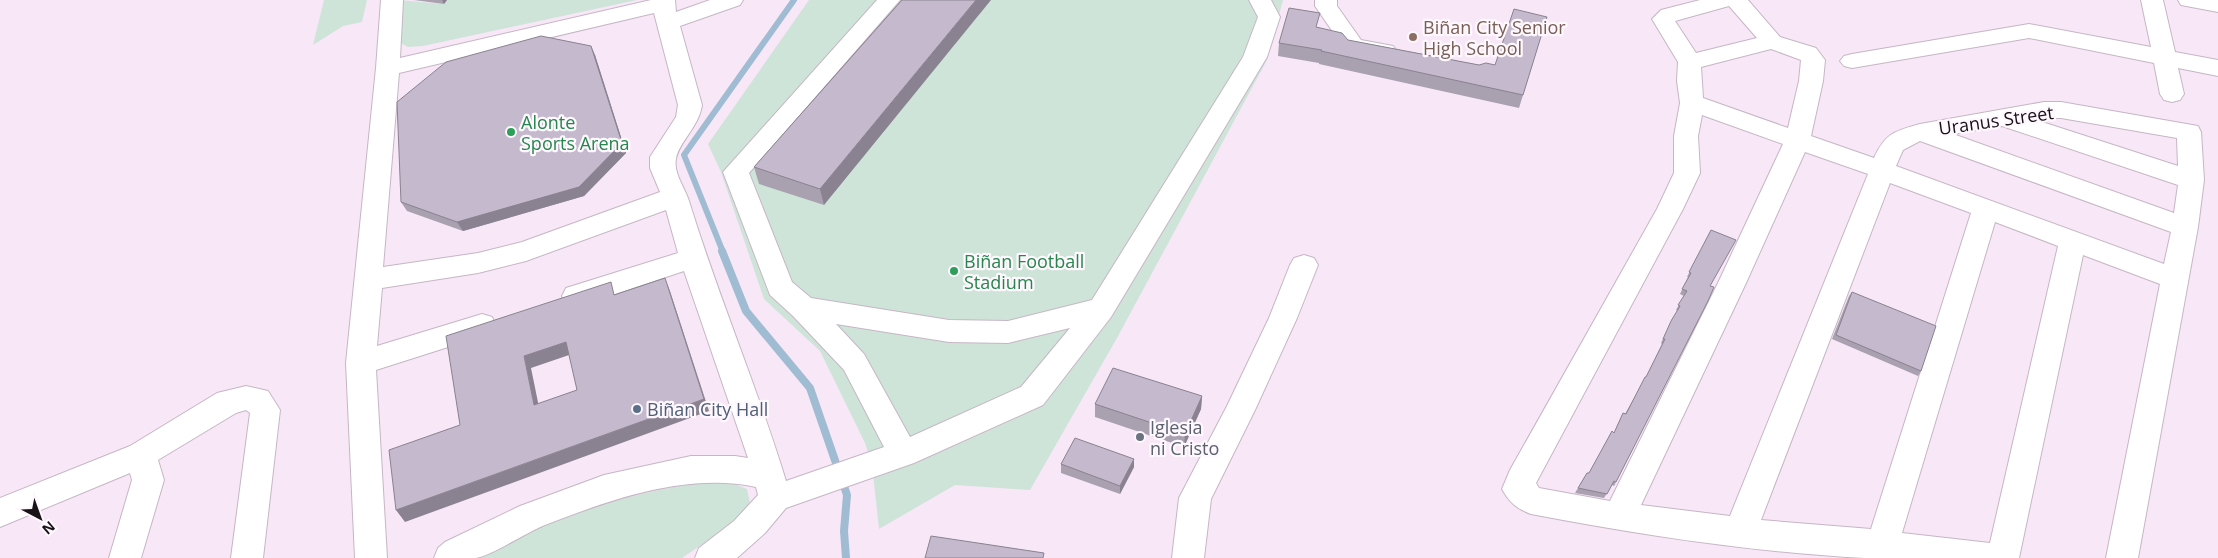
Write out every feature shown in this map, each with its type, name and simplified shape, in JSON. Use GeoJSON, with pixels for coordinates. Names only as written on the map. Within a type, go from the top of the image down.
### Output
{"type":"FeatureCollection","features":[{"type":"Feature","properties":{"kind":"street"},"geometry":{"type":"LineString","coordinates":[[371,558],[360,364],[388,68],[392,0]]}},
{"type":"Feature","properties":{"kind":"street"},"geometry":{"type":"LineString","coordinates":[[388,68],[665,9],[732,0]]}},
{"type":"Feature","properties":{"kind":"street"},"geometry":{"type":"LineString","coordinates":[[889,0],[736,172],[780,288],[803,308],[854,362],[903,454]]}},
{"type":"Feature","properties":{"kind":"street"},"geometry":{"type":"LineString","coordinates":[[450,558],[457,552],[531,516],[604,488],[691,469],[735,469],[771,487],[822,484],[903,454],[1032,396],[1101,309],[1255,57],[1268,17],[1260,0]]}},
{"type":"Feature","properties":{"kind":"street"},"geometry":{"type":"LineString","coordinates":[[1326,0],[1326,6],[1354,46],[1410,56]]}},
{"type":"Feature","properties":{"kind":"street"},"geometry":{"type":"LineString","coordinates":[[1726,0],[1669,15],[1663,19],[1690,62],[1689,81],[1692,103],[1686,136],[1687,173],[1670,209],[1518,489],[1531,500],[1619,517],[1740,532],[1882,545],[1992,558]]}},
{"type":"Feature","properties":{"kind":"street"},"geometry":{"type":"LineString","coordinates":[[1736,0],[1772,42]]}},
{"type":"Feature","properties":{"kind":"street"},"geometry":{"type":"LineString","coordinates":[[2152,0],[2172,94]]}},
{"type":"Feature","properties":{"kind":"street"},"geometry":{"type":"LineString","coordinates":[[2188,0],[2218,6]]}},
{"type":"Feature","properties":{"kind":"street"},"geometry":{"type":"LineString","coordinates":[[665,9],[690,104],[688,117],[663,157],[663,168],[675,197],[694,258],[757,437],[771,487],[764,514],[711,558]]}},
{"type":"Feature","properties":{"kind":"street"},"geometry":{"type":"LineString","coordinates":[[1852,61],[2029,31],[2218,68]]}},
{"type":"Feature","properties":{"kind":"street"},"geometry":{"type":"LineString","coordinates":[[1619,517],[1732,283],[1798,139],[1811,81],[1813,60],[1808,53],[1772,42],[1690,62]]}},
{"type":"Feature","properties":{"kind":"street"},"geometry":{"type":"LineString","coordinates":[[1692,103],[1798,139],[2175,279]]}},
{"type":"Feature","properties":{"kind":"street","name":"Uranus Street"},"geometry":{"type":"LineString","coordinates":[[1740,532],[1882,170],[1895,142],[1900,138],[1920,132],[2002,117],[2044,110],[2061,110],[2189,132],[2191,180]]}},
{"type":"Feature","properties":{"kind":"street"},"geometry":{"type":"LineString","coordinates":[[2002,117],[2191,180],[2185,227],[2122,558]]}},
{"type":"Feature","properties":{"kind":"street"},"geometry":{"type":"LineString","coordinates":[[1920,132],[2185,227]]}},
{"type":"Feature","properties":{"kind":"street"},"geometry":{"type":"LineString","coordinates":[[368,280],[478,263],[526,251],[675,197]]}},
{"type":"Feature","properties":{"kind":"street"},"geometry":{"type":"LineString","coordinates":[[1882,545],[1986,208]]}},
{"type":"Feature","properties":{"kind":"street"},"geometry":{"type":"LineString","coordinates":[[2003,558],[2073,240]]}},
{"type":"Feature","properties":{"kind":"street"},"geometry":{"type":"LineString","coordinates":[[555,302],[694,258]]}},
{"type":"Feature","properties":{"kind":"street"},"geometry":{"type":"LineString","coordinates":[[1188,558],[1195,498],[1240,410],[1283,318],[1304,265]]}},
{"type":"Feature","properties":{"kind":"street"},"geometry":{"type":"LineString","coordinates":[[803,308],[949,331],[998,332],[1008,332],[1101,309]]}},
{"type":"Feature","properties":{"kind":"street"},"geometry":{"type":"LineString","coordinates":[[360,364],[508,317]]}},
{"type":"Feature","properties":{"kind":"street"},"geometry":{"type":"LineString","coordinates":[[0,513],[142,455],[228,402],[246,398],[257,400],[265,410],[247,558]]}},
{"type":"Feature","properties":{"kind":"street"},"geometry":{"type":"LineString","coordinates":[[125,558],[148,480],[142,455]]}},
{"type":"Feature","properties":{"kind":"green space"},"geometry":{"type":"Polygon","coordinates":[[[324,0],[367,0],[362,22],[343,26],[313,45],[324,0]]]}},
{"type":"Feature","properties":{"kind":"green space"},"geometry":{"type":"Polygon","coordinates":[[[399,0],[444,4],[447,0],[637,0],[423,46],[408,47],[399,42],[399,0]]]}},
{"type":"Feature","properties":{"kind":"green space","name":"Biñan Football Stadium"},"geometry":{"type":"Polygon","coordinates":[[[809,0],[1283,0],[1267,60],[1117,338],[1030,490],[955,485],[879,529],[872,465],[865,443],[820,351],[764,299],[721,172],[708,144],[809,0]]]}},
{"type":"Feature","properties":{"kind":"green space"},"geometry":{"type":"Polygon","coordinates":[[[700,482],[732,483],[747,489],[750,503],[738,520],[682,558],[480,558],[531,530],[558,519],[614,501],[700,482]]]}},
{"type":"Feature","properties":{"kind":"building"},"geometry":{"type":"Polygon","coordinates":[[[902,0],[976,0],[820,189],[754,167],[902,0]]]}},
{"type":"Feature","properties":{"kind":"building"},"geometry":{"type":"Polygon","coordinates":[[[1289,8],[1320,13],[1316,27],[1342,33],[1348,40],[1479,65],[1486,63],[1495,65],[1514,9],[1547,17],[1523,95],[1322,50],[1279,43],[1289,8]]]}},
{"type":"Feature","properties":{"kind":"building","name":"Alonte Sports Arena"},"geometry":{"type":"Polygon","coordinates":[[[541,36],[591,46],[622,143],[579,187],[457,222],[401,202],[397,102],[446,62],[541,36]]]}},
{"type":"Feature","properties":{"kind":"building"},"geometry":{"type":"Polygon","coordinates":[[[1711,230],[1736,240],[1710,286],[1714,287],[1708,301],[1616,482],[1614,481],[1607,494],[1578,488],[1587,473],[1589,473],[1612,431],[1614,433],[1623,413],[1626,414],[1646,377],[1665,339],[1663,339],[1671,321],[1680,306],[1678,305],[1687,291],[1682,289],[1691,273],[1689,272],[1711,230]]]}},
{"type":"Feature","properties":{"kind":"building","name":"Biñan City Hall"},"geometry":{"type":"Polygon","coordinates":[[[665,278],[704,399],[396,510],[389,450],[460,425],[446,336],[611,282],[614,295],[665,278]],[[566,342],[524,356],[534,405],[577,390],[566,342]]]}},
{"type":"Feature","properties":{"kind":"building"},"geometry":{"type":"Polygon","coordinates":[[[1852,292],[1936,326],[1921,371],[1836,335],[1852,292]]]}},
{"type":"Feature","properties":{"kind":"building"},"geometry":{"type":"Polygon","coordinates":[[[1113,368],[1202,396],[1185,434],[1095,404],[1113,368]]]}},
{"type":"Feature","properties":{"kind":"building"},"geometry":{"type":"Polygon","coordinates":[[[1075,438],[1134,459],[1120,486],[1061,464],[1075,438]]]}},
{"type":"Feature","properties":{"kind":"building"},"geometry":{"type":"Polygon","coordinates":[[[931,536],[1044,553],[1043,558],[925,558],[931,536]]]}},
{"type":"Feature","properties":{"kind":"waterway"},"geometry":{"type":"LineString","coordinates":[[723,252],[684,155],[794,0]]}},
{"type":"Feature","properties":{"kind":"waterway"},"geometry":{"type":"LineString","coordinates":[[722,251],[746,311],[810,388],[847,495],[844,531],[846,558]]}},
{"type":"Feature","properties":{"kind":"place","name":"Biñan City Senior High School"},"geometry":{"type":"Point","coordinates":[1413,37]}},
{"type":"Feature","properties":{"kind":"place","name":"Alonte Sports Arena"},"geometry":{"type":"Point","coordinates":[511,132]}},
{"type":"Feature","properties":{"kind":"place","name":"Biñan Football Stadium"},"geometry":{"type":"Point","coordinates":[954,271]}},
{"type":"Feature","properties":{"kind":"place","name":"Biñan City Hall"},"geometry":{"type":"Point","coordinates":[637,409]}},
{"type":"Feature","properties":{"kind":"place","name":"Iglesia ni Cristo"},"geometry":{"type":"Point","coordinates":[1140,437]}}]}
